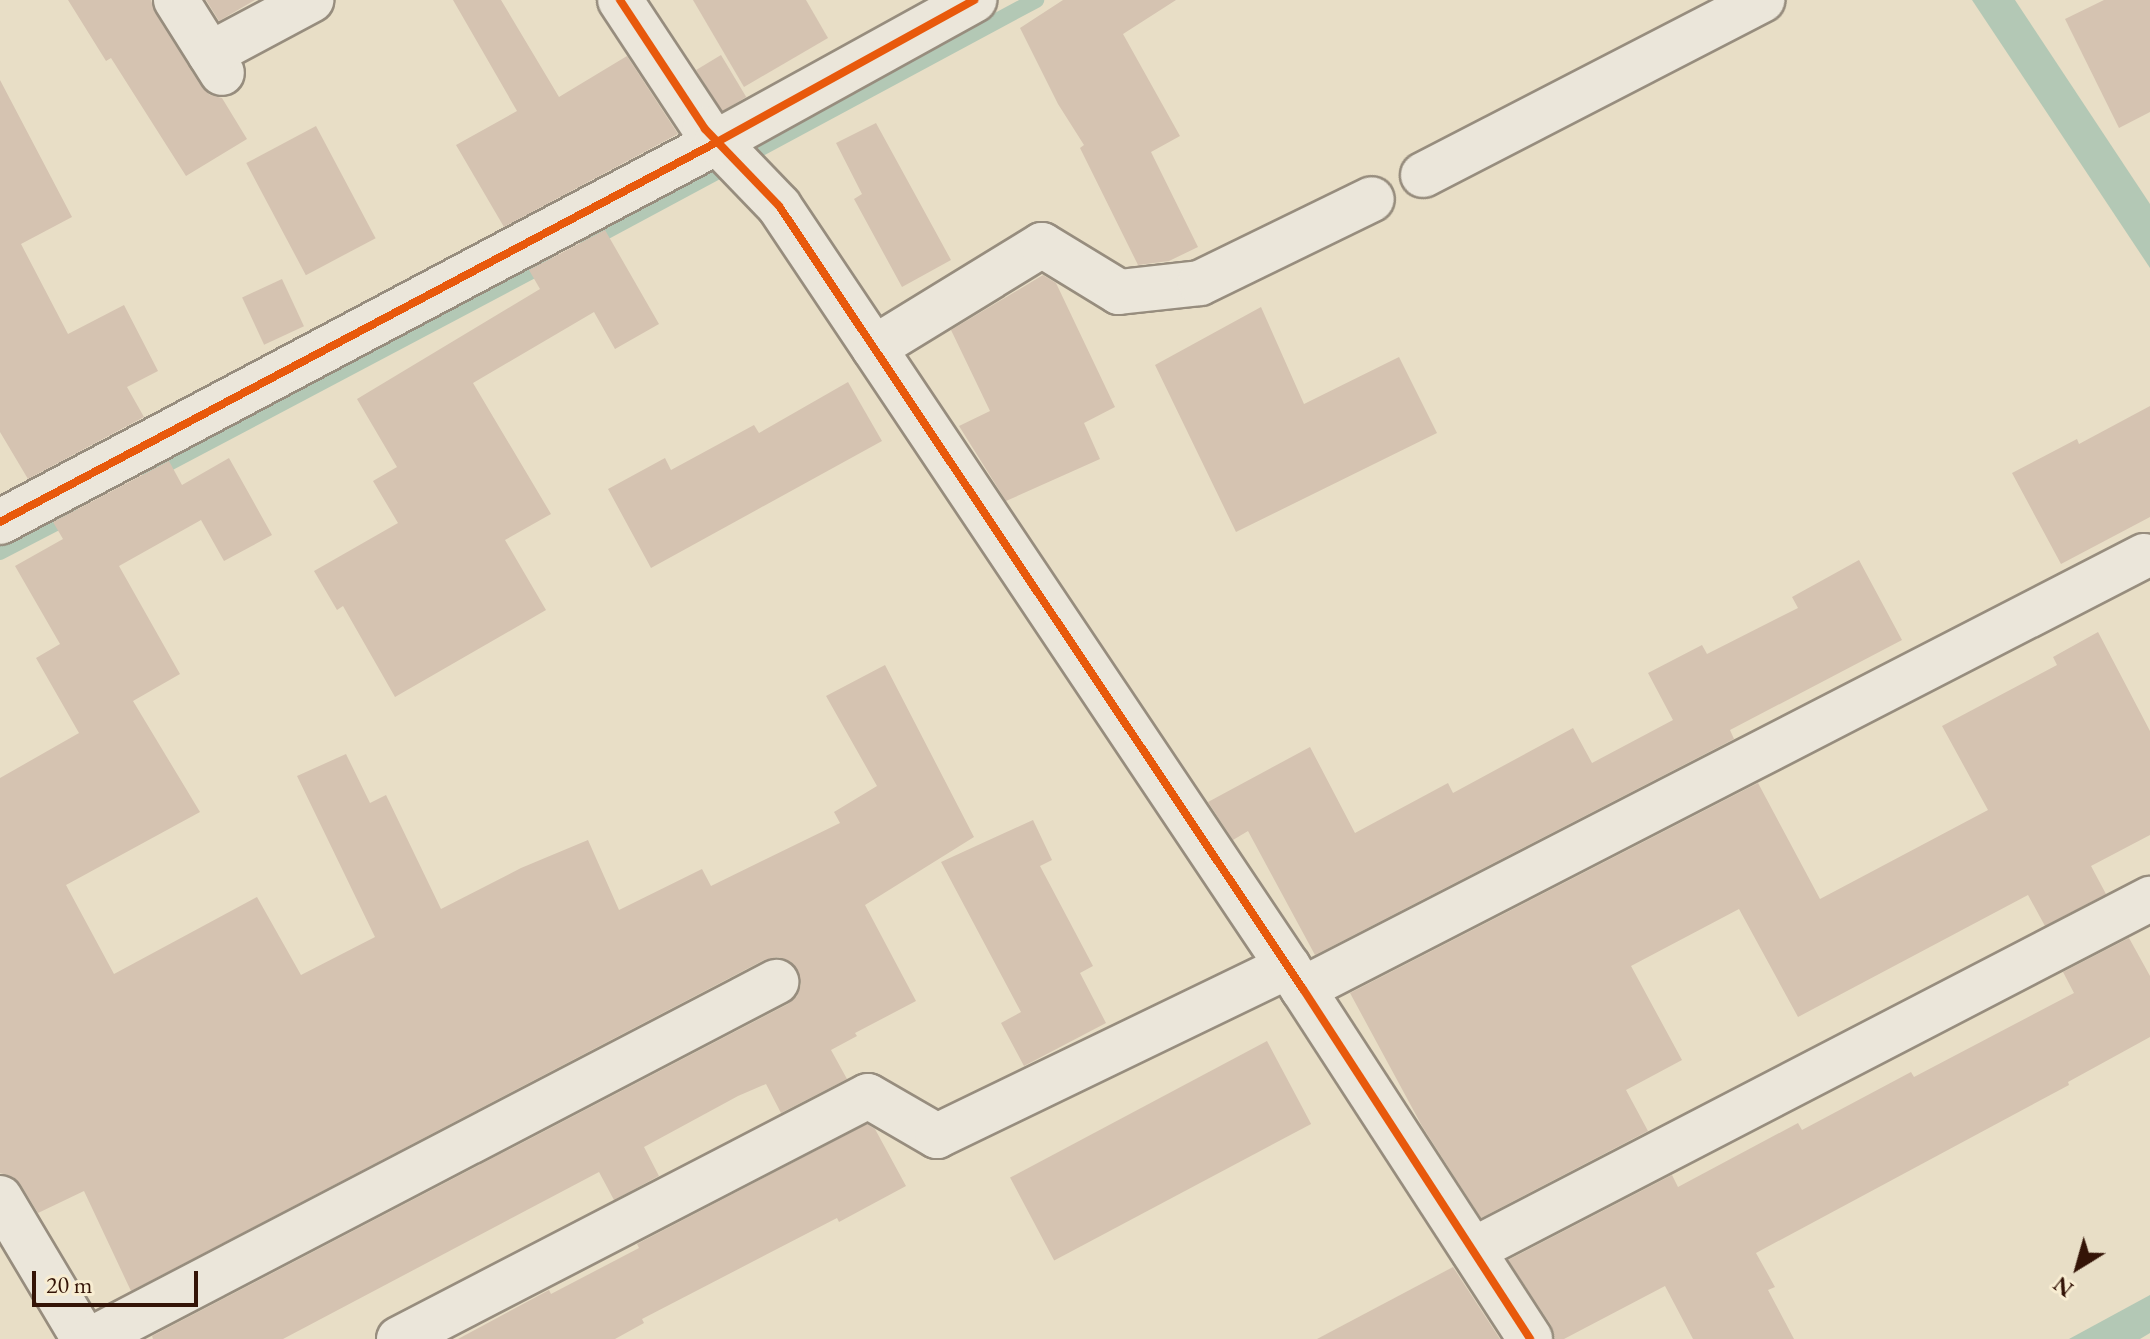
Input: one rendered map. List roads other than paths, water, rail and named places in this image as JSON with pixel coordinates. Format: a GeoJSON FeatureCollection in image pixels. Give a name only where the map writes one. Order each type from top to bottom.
{"type":"FeatureCollection","features":[{"type":"Feature","properties":{"kind":"street"},"geometry":{"type":"LineString","coordinates":[[176,0],[216,64],[311,0]]}},
{"type":"Feature","properties":{"kind":"street"},"geometry":{"type":"LineString","coordinates":[[620,0],[705,129],[779,206],[1296,978],[1530,1339]]}},
{"type":"Feature","properties":{"kind":"street"},"geometry":{"type":"LineString","coordinates":[[0,522],[718,144],[974,0]]}},
{"type":"Feature","properties":{"kind":"street"},"geometry":{"type":"LineString","coordinates":[[1423,175],[1762,0]]}},
{"type":"Feature","properties":{"kind":"street"},"geometry":{"type":"LineString","coordinates":[[874,348],[1042,245],[1119,292],[1200,283],[1372,199]]}},
{"type":"Feature","properties":{"kind":"street"},"geometry":{"type":"LineString","coordinates":[[399,1339],[868,1096],[937,1136],[1296,978],[2148,557]]}},
{"type":"Feature","properties":{"kind":"street"},"geometry":{"type":"LineString","coordinates":[[1473,1250],[2150,899]]}},
{"type":"Feature","properties":{"kind":"street"},"geometry":{"type":"LineString","coordinates":[[92,1339],[776,982]]}},
{"type":"Feature","properties":{"kind":"street"},"geometry":{"type":"LineString","coordinates":[[1,1205],[84,1339]]}},
{"type":"Feature","properties":{"kind":"waterway"},"geometry":{"type":"LineString","coordinates":[[588,241],[1036,0]]}},
{"type":"Feature","properties":{"kind":"waterway"},"geometry":{"type":"LineString","coordinates":[[150,473],[547,263]]}},
{"type":"Feature","properties":{"kind":"waterway"},"geometry":{"type":"LineString","coordinates":[[0,552],[73,514]]}}]}
